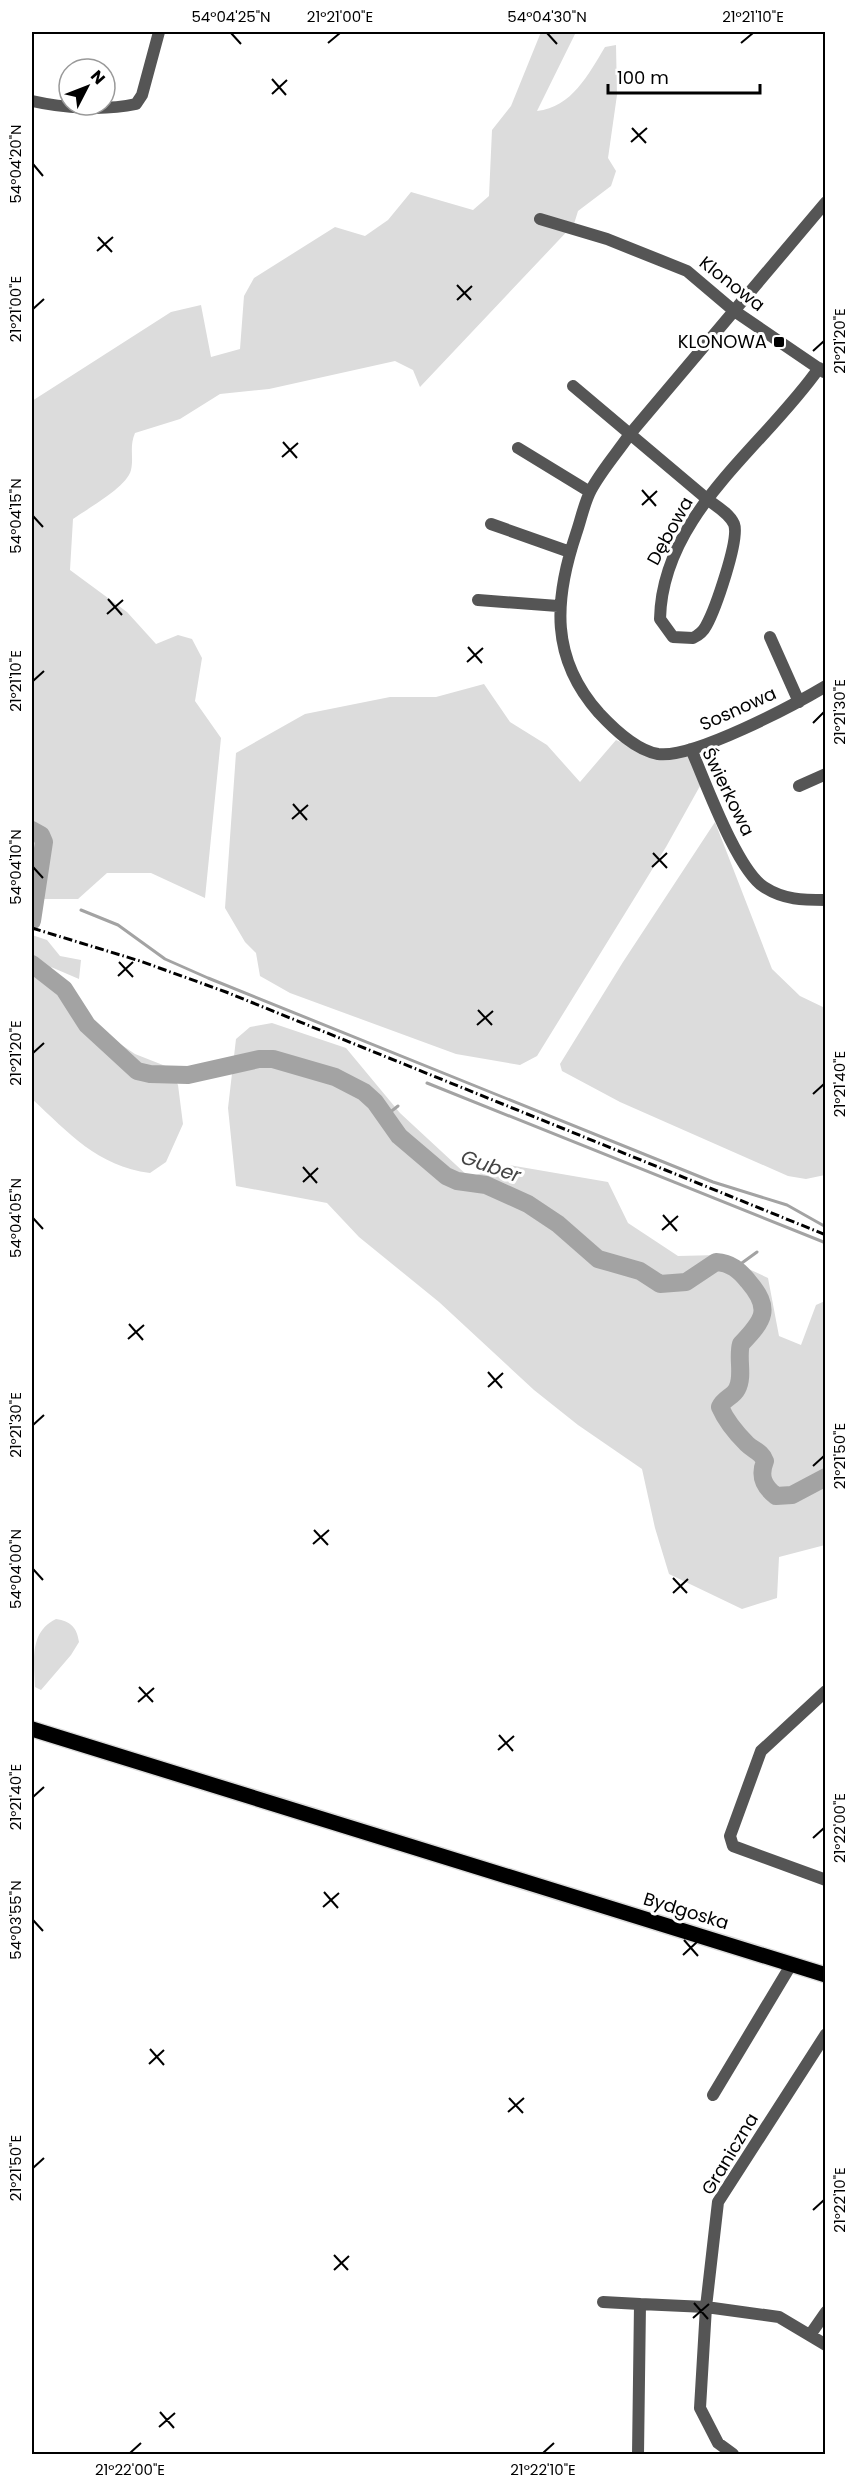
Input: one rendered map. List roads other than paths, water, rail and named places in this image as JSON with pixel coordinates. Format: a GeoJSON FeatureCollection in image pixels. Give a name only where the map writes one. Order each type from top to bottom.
{"type":"FeatureCollection","features":[{"type":"Feature","properties":{"kind":"main road","name":"Bydgoska"},"geometry":{"type":"LineString","coordinates":[[32,1729],[825,1975]]}},
{"type":"Feature","properties":{"kind":"street"},"geometry":{"type":"LineString","coordinates":[[32,101],[49,105],[123,107],[136,104],[142,95],[159,32]]}},
{"type":"Feature","properties":{"kind":"street","name":"Świerkowa"},"geometry":{"type":"LineString","coordinates":[[825,202],[630,434],[590,492],[570,552],[558,606],[564,656],[588,700],[620,736],[657,754],[691,749],[740,858],[762,886],[794,900],[825,900]]}},
{"type":"Feature","properties":{"kind":"street","name":"Klonowa"},"geometry":{"type":"LineString","coordinates":[[540,219],[607,239],[687,271],[733,310],[822,370]]}},
{"type":"Feature","properties":{"kind":"street","name":"Dębowa"},"geometry":{"type":"LineString","coordinates":[[707,500],[730,518],[734,525],[736,533],[733,547],[706,626],[693,639],[674,637],[660,619],[662,589],[672,559],[707,500],[822,370]]}},
{"type":"Feature","properties":{"kind":"street"},"geometry":{"type":"LineString","coordinates":[[573,386],[707,500]]}},
{"type":"Feature","properties":{"kind":"street"},"geometry":{"type":"LineString","coordinates":[[518,448],[590,492]]}},
{"type":"Feature","properties":{"kind":"street"},"geometry":{"type":"LineString","coordinates":[[491,524],[570,552]]}},
{"type":"Feature","properties":{"kind":"street"},"geometry":{"type":"LineString","coordinates":[[478,600],[558,606]]}},
{"type":"Feature","properties":{"kind":"street","name":"Sosnowa"},"geometry":{"type":"LineString","coordinates":[[770,637],[799,702]]}},
{"type":"Feature","properties":{"kind":"street","name":"Sosnowa"},"geometry":{"type":"LineString","coordinates":[[691,749],[799,702],[825,686]]}},
{"type":"Feature","properties":{"kind":"street"},"geometry":{"type":"LineString","coordinates":[[799,786],[825,774]]}},
{"type":"Feature","properties":{"kind":"street"},"geometry":{"type":"LineString","coordinates":[[825,1692],[761,1751],[730,1836],[733,1846],[825,1880]]}},
{"type":"Feature","properties":{"kind":"street"},"geometry":{"type":"LineString","coordinates":[[713,2095],[791,1965]]}},
{"type":"Feature","properties":{"kind":"street","name":"Graniczna"},"geometry":{"type":"LineString","coordinates":[[734,2454],[718,2443],[700,2408],[705,2307],[718,2202],[825,2034]]}},
{"type":"Feature","properties":{"kind":"street"},"geometry":{"type":"LineString","coordinates":[[603,2302],[705,2307],[779,2317],[825,2345]]}},
{"type":"Feature","properties":{"kind":"street"},"geometry":{"type":"LineString","coordinates":[[638,2454],[640,2304]]}},
{"type":"Feature","properties":{"kind":"street"},"geometry":{"type":"LineString","coordinates":[[810,2335],[825,2312]]}},
{"type":"Feature","properties":{"kind":"waterway","name":"Guber"},"geometry":{"type":"LineString","coordinates":[[32,830],[41,835],[44,842],[32,921]]}},
{"type":"Feature","properties":{"kind":"waterway"},"geometry":{"type":"LineString","coordinates":[[81,910],[118,925],[165,959],[208,978],[713,1182],[787,1205],[826,1227]]}},
{"type":"Feature","properties":{"kind":"waterway","name":"Guber"},"geometry":{"type":"LineString","coordinates":[[32,964],[64,989],[87,1025],[137,1071],[150,1074],[188,1075],[259,1059],[273,1059],[335,1077],[364,1092],[375,1102],[399,1136],[446,1176],[457,1181],[486,1185],[528,1204],[558,1224],[598,1259],[640,1271],[660,1284],[686,1282],[716,1262],[734,1268],[756,1291],[760,1299],[762,1314],[760,1321],[741,1344],[740,1378],[737,1389],[720,1407],[735,1431],[764,1458],[763,1480],[776,1496],[792,1495],[826,1477]]}},
{"type":"Feature","properties":{"kind":"waterway"},"geometry":{"type":"LineString","coordinates":[[427,1083],[826,1243]]}},
{"type":"Feature","properties":{"kind":"waterway"},"geometry":{"type":"LineString","coordinates":[[384,1117],[398,1106]]}},
{"type":"Feature","properties":{"kind":"waterway"},"geometry":{"type":"LineString","coordinates":[[735,1268],[757,1252]]}},
{"type":"Feature","properties":{"kind":"railway"},"geometry":{"type":"LineString","coordinates":[[32,928],[140,961],[226,992],[826,1235]]}},
{"type":"Feature","properties":{"kind":"place","name":"KLONOWA"},"geometry":{"type":"Point","coordinates":[779,342]}}]}
